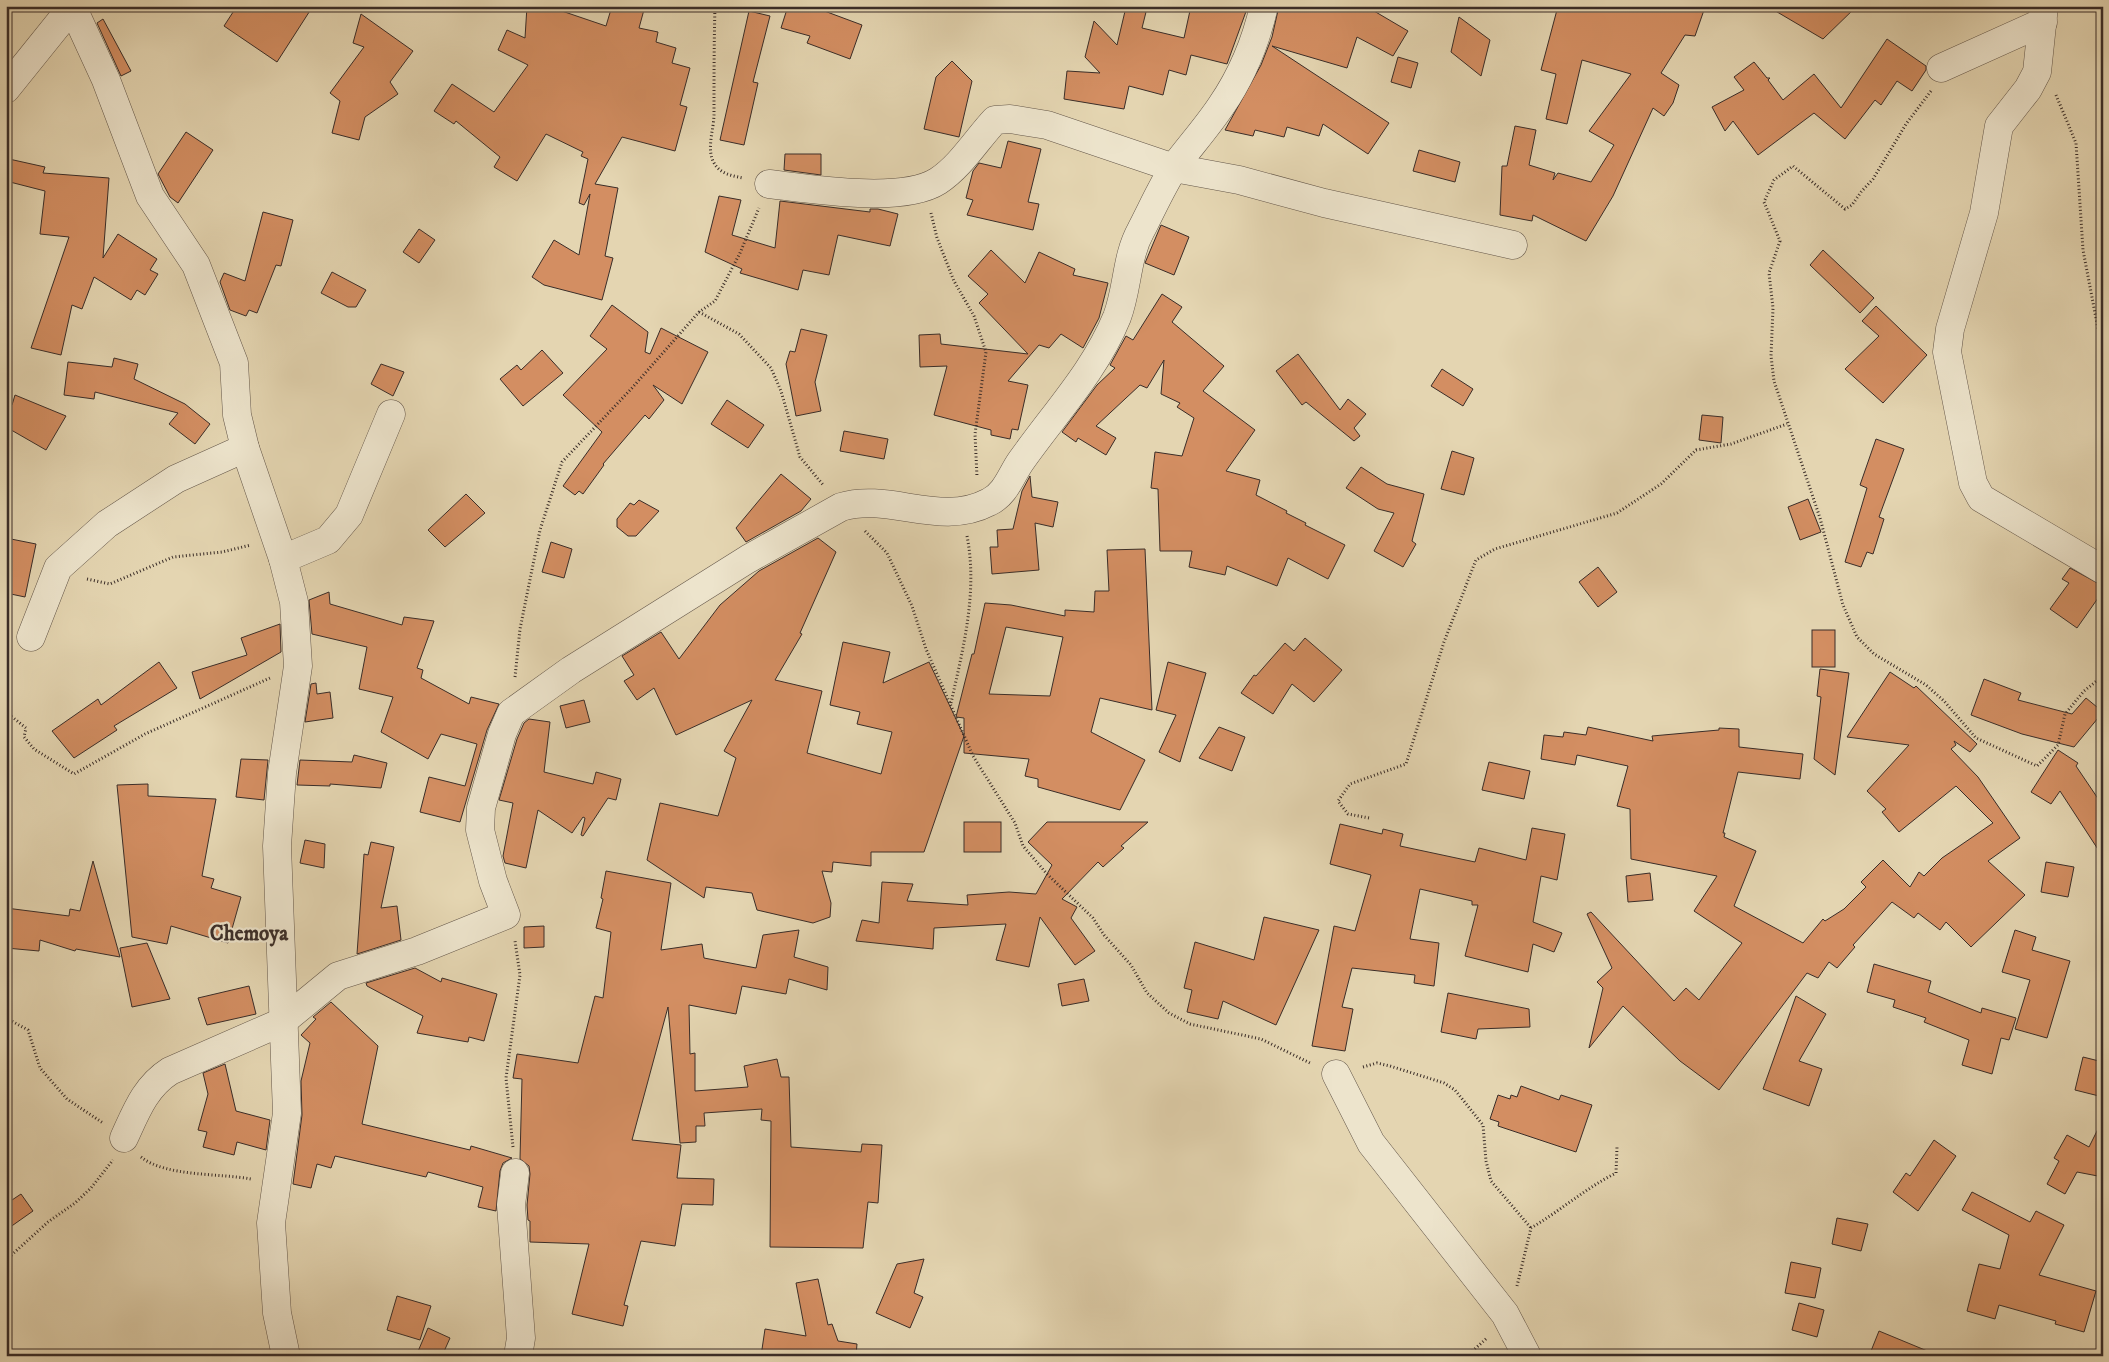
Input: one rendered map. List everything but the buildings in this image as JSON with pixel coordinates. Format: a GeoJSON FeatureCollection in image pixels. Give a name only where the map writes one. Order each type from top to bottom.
{"type":"FeatureCollection","features":[{"type":"Feature","properties":{"kind":"street"},"geometry":{"type":"LineString","coordinates":[[6,88],[72,6],[106,80],[150,196],[196,265],[234,363],[237,415],[245,448],[280,549],[294,602],[298,666],[282,773],[277,846],[282,943],[282,1022],[288,1074],[287,1113],[272,1223],[277,1313],[286,1356]]}},
{"type":"Feature","properties":{"kind":"street"},"geometry":{"type":"LineString","coordinates":[[124,1138],[140,1104],[155,1081],[205,1054],[282,1022],[338,976],[417,951],[506,915],[485,853],[480,830],[480,815],[502,734],[511,714],[571,670],[748,559],[841,507],[858,504],[895,506],[934,512],[967,511],[990,502],[1002,493],[1020,462],[1075,390],[1100,350],[1118,314],[1130,258],[1139,233],[1174,168],[1222,106],[1243,68],[1260,28],[1264,6]]}},
{"type":"Feature","properties":{"kind":"street"},"geometry":{"type":"LineString","coordinates":[[2044,14],[2037,72],[2028,89],[2000,126],[1984,213],[1950,329],[1947,352],[1971,475],[1981,498],[2103,570]]}},
{"type":"Feature","properties":{"kind":"street"},"geometry":{"type":"LineString","coordinates":[[1941,68],[2044,14]]}},
{"type":"Feature","properties":{"kind":"street"},"geometry":{"type":"LineString","coordinates":[[769,184],[864,193],[925,188],[939,180],[957,163],[996,120],[1010,119],[1046,125],[1174,168],[1230,178],[1324,203],[1513,245]]}},
{"type":"Feature","properties":{"kind":"street"},"geometry":{"type":"LineString","coordinates":[[280,549],[328,540],[349,515],[391,414]]}},
{"type":"Feature","properties":{"kind":"street"},"geometry":{"type":"LineString","coordinates":[[30,637],[57,571],[107,524],[176,479],[245,448]]}},
{"type":"Feature","properties":{"kind":"street"},"geometry":{"type":"LineString","coordinates":[[1336,1074],[1371,1143],[1505,1314],[1527,1356]]}},
{"type":"Feature","properties":{"kind":"street"},"geometry":{"type":"LineString","coordinates":[[515,1173],[511,1204],[521,1338],[518,1356]]}},
{"type":"Feature","properties":{"kind":"path"},"geometry":{"type":"LineString","coordinates":[[511,714],[520,629],[540,530],[562,462],[632,388],[698,312],[715,301],[740,254],[769,184],[726,174],[714,163],[711,150],[714,115],[712,76],[715,6]]}},
{"type":"Feature","properties":{"kind":"path"},"geometry":{"type":"LineString","coordinates":[[2040,57],[2076,143],[2083,250],[2103,356]]}},
{"type":"Feature","properties":{"kind":"path"},"geometry":{"type":"LineString","coordinates":[[1941,68],[1936,86],[1906,124],[1873,179],[1852,205],[1845,208],[1793,166],[1774,180],[1764,202],[1780,241],[1769,273],[1773,308],[1770,356],[1774,381],[1820,518],[1843,605],[1857,636],[1874,654],[1926,685],[1944,701],[1976,738],[2037,766],[2058,745],[2065,714],[2084,691],[2103,676]]}},
{"type":"Feature","properties":{"kind":"path"},"geometry":{"type":"LineString","coordinates":[[925,188],[937,238],[954,281],[974,316],[986,352],[976,434],[978,484],[967,511],[971,556],[968,626],[951,703],[974,756],[1015,823],[1023,846],[1047,874],[1093,918],[1104,936],[1131,965],[1147,993],[1170,1012],[1190,1024]]}},
{"type":"Feature","properties":{"kind":"path"},"geometry":{"type":"LineString","coordinates":[[1369,818],[1348,814],[1338,801],[1350,784],[1406,764],[1444,642],[1476,560],[1495,549],[1617,513],[1661,484],[1696,450],[1731,444],[1787,424]]}},
{"type":"Feature","properties":{"kind":"path"},"geometry":{"type":"LineString","coordinates":[[57,571],[110,584],[173,557],[280,549]]}},
{"type":"Feature","properties":{"kind":"path"},"geometry":{"type":"LineString","coordinates":[[6,712],[26,728],[24,737],[34,750],[74,774],[145,734],[298,666]]}},
{"type":"Feature","properties":{"kind":"path"},"geometry":{"type":"LineString","coordinates":[[506,915],[518,951],[520,975],[506,1078],[515,1173]]}},
{"type":"Feature","properties":{"kind":"path"},"geometry":{"type":"LineString","coordinates":[[1444,1083],[1455,1090],[1483,1124],[1486,1161],[1491,1181],[1531,1228]]}},
{"type":"Feature","properties":{"kind":"path"},"geometry":{"type":"LineString","coordinates":[[1467,1356],[1502,1322],[1515,1296],[1531,1228],[1564,1208],[1592,1185],[1616,1173],[1617,1147]]}},
{"type":"Feature","properties":{"kind":"path"},"geometry":{"type":"LineString","coordinates":[[6,1260],[48,1222],[75,1203],[101,1177]]}},
{"type":"Feature","properties":{"kind":"district","name":"Chemoya"},"geometry":{"type":"Point","coordinates":[249,933]}}]}
